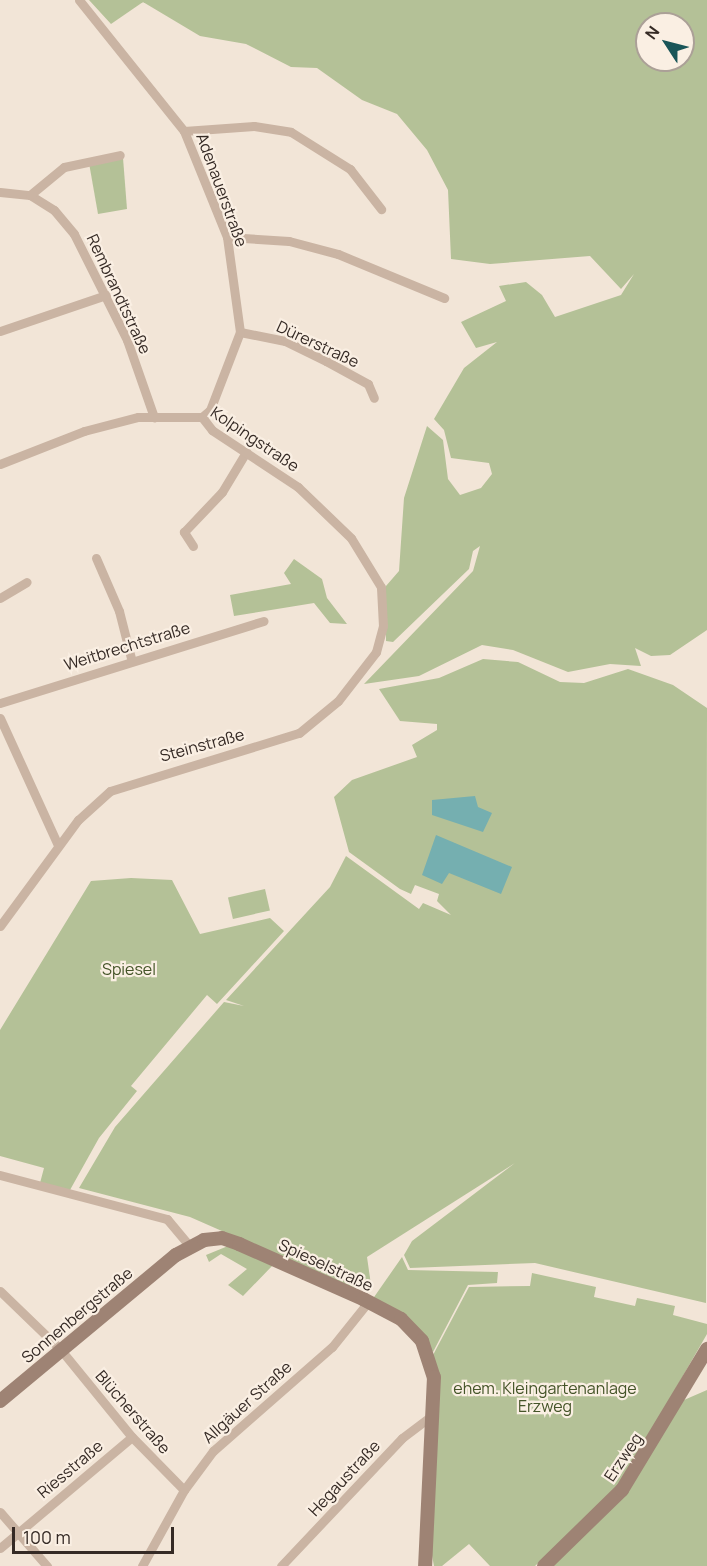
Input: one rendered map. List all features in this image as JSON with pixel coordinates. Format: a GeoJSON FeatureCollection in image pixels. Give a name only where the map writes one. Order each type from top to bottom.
{"type":"FeatureCollection","features":[{"type":"Feature","properties":{"kind":"street","name":"Adenauerstraße"},"geometry":{"type":"LineString","coordinates":[[80,0],[184,131],[227,237],[240,332],[210,411],[202,417]]}},
{"type":"Feature","properties":{"kind":"street"},"geometry":{"type":"LineString","coordinates":[[184,131],[244,125],[291,132],[350,169],[381,209]]}},
{"type":"Feature","properties":{"kind":"street"},"geometry":{"type":"LineString","coordinates":[[30,195],[64,167],[120,155]]}},
{"type":"Feature","properties":{"kind":"street","name":"Rembrandtstraße"},"geometry":{"type":"LineString","coordinates":[[0,192],[30,195],[54,210],[74,234],[106,295],[154,417]]}},
{"type":"Feature","properties":{"kind":"street"},"geometry":{"type":"LineString","coordinates":[[227,237],[289,242],[338,254],[444,298]]}},
{"type":"Feature","properties":{"kind":"street"},"geometry":{"type":"LineString","coordinates":[[0,331],[106,295]]}},
{"type":"Feature","properties":{"kind":"street","name":"Dürerstraße"},"geometry":{"type":"LineString","coordinates":[[240,332],[285,341],[316,356],[368,384],[374,398]]}},
{"type":"Feature","properties":{"kind":"street","name":"Kolpingstraße"},"geometry":{"type":"LineString","coordinates":[[0,464],[84,431],[154,417],[202,417],[336,522],[381,586]]}},
{"type":"Feature","properties":{"kind":"street"},"geometry":{"type":"LineString","coordinates":[[193,546],[184,532],[222,492],[246,452]]}},
{"type":"Feature","properties":{"kind":"street"},"geometry":{"type":"LineString","coordinates":[[96,558],[119,611],[131,658]]}},
{"type":"Feature","properties":{"kind":"street"},"geometry":{"type":"LineString","coordinates":[[0,598],[27,582]]}},
{"type":"Feature","properties":{"kind":"street","name":"Steinstraße"},"geometry":{"type":"LineString","coordinates":[[0,926],[58,845],[110,791],[165,770],[286,740],[309,726],[354,684],[376,652],[383,626],[381,586]]}},
{"type":"Feature","properties":{"kind":"street","name":"Weitbrechtstraße"},"geometry":{"type":"LineString","coordinates":[[0,703],[131,658],[264,621]]}},
{"type":"Feature","properties":{"kind":"street"},"geometry":{"type":"LineString","coordinates":[[0,718],[58,845]]}},
{"type":"Feature","properties":{"kind":"street"},"geometry":{"type":"LineString","coordinates":[[0,1175],[167,1220],[190,1246]]}},
{"type":"Feature","properties":{"kind":"street","name":"Spieselstraße"},"geometry":{"type":"LineString","coordinates":[[176,1255],[190,1246],[222,1238],[368,1302],[400,1319],[422,1341],[434,1377],[423,1565]]}},
{"type":"Feature","properties":{"kind":"street","name":"Sonnenbergstraße"},"geometry":{"type":"LineString","coordinates":[[0,1401],[176,1255]]}},
{"type":"Feature","properties":{"kind":"street","name":"Blücherstraße"},"geometry":{"type":"LineString","coordinates":[[0,1291],[61,1350],[132,1437],[184,1490]]}},
{"type":"Feature","properties":{"kind":"street","name":"Allgäuer Straße"},"geometry":{"type":"LineString","coordinates":[[142,1566],[184,1490],[213,1451],[332,1347],[368,1302]]}},
{"type":"Feature","properties":{"kind":"street","name":"Erzweg"},"geometry":{"type":"LineString","coordinates":[[544,1566],[622,1491],[707,1349]]}},
{"type":"Feature","properties":{"kind":"street","name":"Hegaustraße"},"geometry":{"type":"LineString","coordinates":[[281,1566],[402,1438],[433,1415]]}},
{"type":"Feature","properties":{"kind":"street","name":"Riesstraße"},"geometry":{"type":"LineString","coordinates":[[0,1548],[132,1437]]}},
{"type":"Feature","properties":{"kind":"street"},"geometry":{"type":"LineString","coordinates":[[0,1512],[47,1566]]}},
{"type":"Feature","properties":{"kind":"green space"},"geometry":{"type":"Polygon","coordinates":[[[89,0],[707,0],[707,630],[670,655],[651,656],[635,648],[641,666],[610,664],[568,672],[513,650],[482,645],[419,676],[364,684],[473,571],[480,546],[473,551],[469,569],[393,642],[386,641],[386,586],[399,571],[404,498],[427,426],[443,440],[448,479],[460,495],[481,488],[492,474],[489,463],[451,458],[444,430],[434,419],[464,368],[497,342],[476,348],[461,322],[506,301],[499,286],[526,282],[542,295],[555,317],[621,295],[634,274],[621,289],[590,256],[490,264],[451,259],[448,190],[427,150],[397,114],[362,100],[317,68],[291,67],[246,44],[200,36],[143,2],[111,24],[89,0]]]}},
{"type":"Feature","properties":{"kind":"green space"},"geometry":{"type":"Polygon","coordinates":[[[123,158],[127,209],[98,214],[89,163],[123,158]]]}},
{"type":"Feature","properties":{"kind":"green space"},"geometry":{"type":"Polygon","coordinates":[[[294,559],[322,579],[327,598],[347,624],[330,623],[314,603],[234,616],[230,595],[291,584],[284,573],[294,559]]]}},
{"type":"Feature","properties":{"kind":"green space"},"geometry":{"type":"Polygon","coordinates":[[[483,659],[518,662],[560,682],[584,683],[628,669],[673,685],[707,708],[706,1303],[535,1263],[410,1268],[404,1255],[412,1241],[515,1163],[367,1257],[371,1285],[352,1288],[190,1217],[79,1188],[115,1127],[224,1002],[244,1006],[226,1000],[330,887],[346,856],[419,909],[423,903],[451,915],[437,901],[439,894],[415,885],[411,894],[400,889],[349,852],[334,797],[352,780],[417,757],[412,745],[437,730],[437,724],[400,721],[379,689],[439,678],[483,659]]]}},
{"type":"Feature","properties":{"kind":"green space","name":"Spiesel"},"geometry":{"type":"Polygon","coordinates":[[[131,878],[172,880],[200,934],[270,918],[284,931],[217,1004],[207,995],[131,1086],[137,1091],[99,1138],[70,1190],[40,1183],[44,1168],[0,1156],[0,1030],[91,881],[131,878]]]}},
{"type":"Feature","properties":{"kind":"green space"},"geometry":{"type":"Polygon","coordinates":[[[265,889],[270,910],[233,919],[228,898],[265,889]]]}},
{"type":"Feature","properties":{"kind":"green space"},"geometry":{"type":"Polygon","coordinates":[[[228,1246],[274,1264],[243,1296],[228,1285],[247,1269],[221,1254],[209,1262],[206,1255],[228,1246]]]}},
{"type":"Feature","properties":{"kind":"green space"},"geometry":{"type":"Polygon","coordinates":[[[402,1257],[408,1270],[498,1272],[497,1283],[468,1285],[433,1352],[403,1317],[372,1300],[402,1257]]]}},
{"type":"Feature","properties":{"kind":"green space","name":"ehem. Kleingartenanlage Erzweg"},"geometry":{"type":"Polygon","coordinates":[[[532,1273],[596,1287],[594,1297],[635,1306],[637,1298],[675,1306],[673,1315],[707,1324],[707,1334],[619,1487],[535,1566],[490,1566],[469,1544],[442,1566],[434,1566],[428,1534],[433,1355],[469,1287],[530,1286],[532,1273]]]}},
{"type":"Feature","properties":{"kind":"green space"},"geometry":{"type":"Polygon","coordinates":[[[707,1390],[707,1566],[550,1566],[602,1517],[684,1400],[707,1390]]]}},
{"type":"Feature","properties":{"kind":"water"},"geometry":{"type":"Polygon","coordinates":[[[475,796],[478,807],[492,813],[483,832],[432,815],[432,800],[475,796]]]}},
{"type":"Feature","properties":{"kind":"water"},"geometry":{"type":"Polygon","coordinates":[[[436,835],[512,867],[501,894],[449,873],[442,884],[422,875],[436,835]]]}}]}
